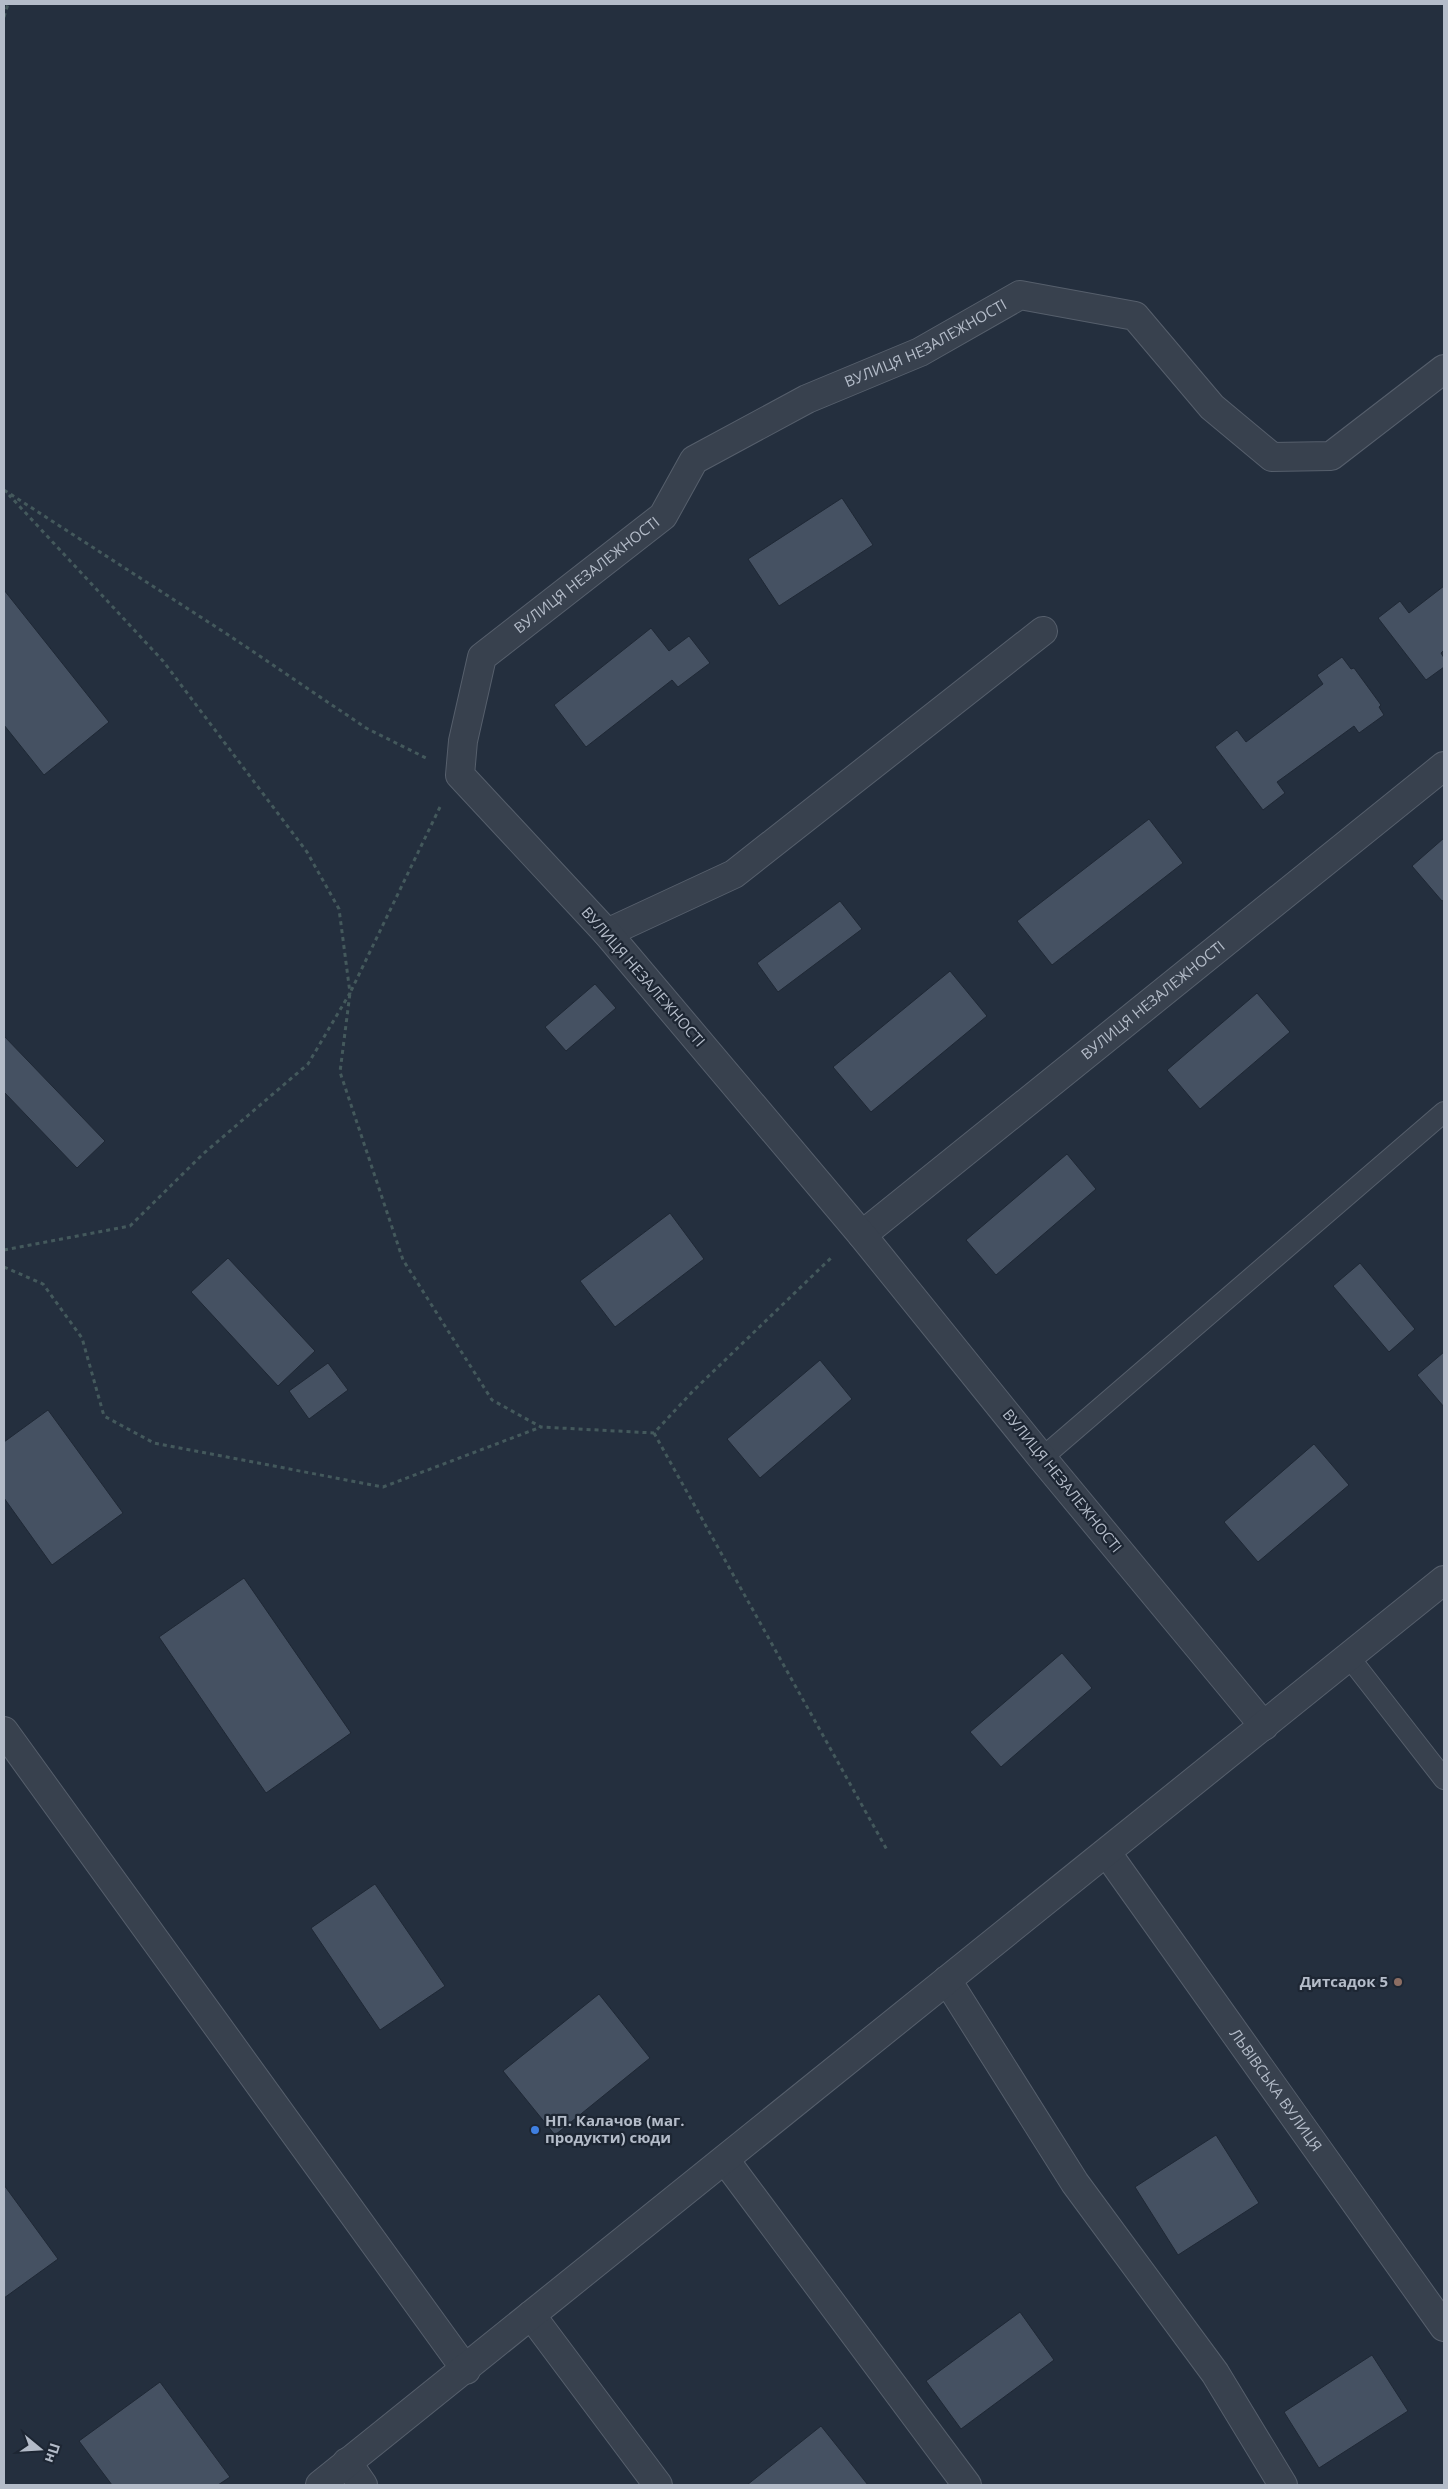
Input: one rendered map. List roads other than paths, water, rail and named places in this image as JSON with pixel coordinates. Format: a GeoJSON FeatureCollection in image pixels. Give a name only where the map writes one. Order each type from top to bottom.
{"type":"FeatureCollection","features":[{"type":"Feature","properties":{"kind":"street","name":"ВУЛИЦЯ НЕЗАЛЕЖНОСТІ"},"geometry":{"type":"LineString","coordinates":[[1264,1726],[1042,1458],[862,1235],[607,932],[460,775],[463,741],[482,657],[663,516],[694,460],[807,399],[920,352],[1020,295],[1135,316],[1212,407],[1272,457],[1331,456],[1444,369]]}},
{"type":"Feature","properties":{"kind":"street"},"geometry":{"type":"LineString","coordinates":[[607,932],[734,874],[1043,631]]}},
{"type":"Feature","properties":{"kind":"street","name":"ВУЛИЦЯ НЕЗАЛЕЖНОСТІ"},"geometry":{"type":"LineString","coordinates":[[862,1235],[1444,766]]}},
{"type":"Feature","properties":{"kind":"street"},"geometry":{"type":"LineString","coordinates":[[320,2485],[466,2370],[531,2315],[1444,1580]]}},
{"type":"Feature","properties":{"kind":"street"},"geometry":{"type":"LineString","coordinates":[[4,1731],[466,2370]]}},
{"type":"Feature","properties":{"kind":"street","name":"ЛЬВІВСЬКА ВУЛИЦЯ"},"geometry":{"type":"LineString","coordinates":[[1106,1853],[1444,2327]]}},
{"type":"Feature","properties":{"kind":"street"},"geometry":{"type":"LineString","coordinates":[[948,1980],[1075,2183],[1215,2373],[1283,2485]]}},
{"type":"Feature","properties":{"kind":"street"},"geometry":{"type":"LineString","coordinates":[[725,2160],[967,2485]]}},
{"type":"Feature","properties":{"kind":"street"},"geometry":{"type":"LineString","coordinates":[[531,2315],[658,2485]]}},
{"type":"Feature","properties":{"kind":"street"},"geometry":{"type":"LineString","coordinates":[[347,2462],[363,2485]]}},
{"type":"Feature","properties":{"kind":"lane"},"geometry":{"type":"LineString","coordinates":[[1042,1458],[1444,1112]]}},
{"type":"Feature","properties":{"kind":"lane"},"geometry":{"type":"LineString","coordinates":[[1349,1657],[1444,1778]]}},
{"type":"Feature","properties":{"kind":"place","name":"Дитсадок 5"},"geometry":{"type":"Point","coordinates":[1398,1982]}},
{"type":"Feature","properties":{"kind":"place","name":"НП. Калачов (маг. продукти) сюди"},"geometry":{"type":"Point","coordinates":[535,2130]}}]}
